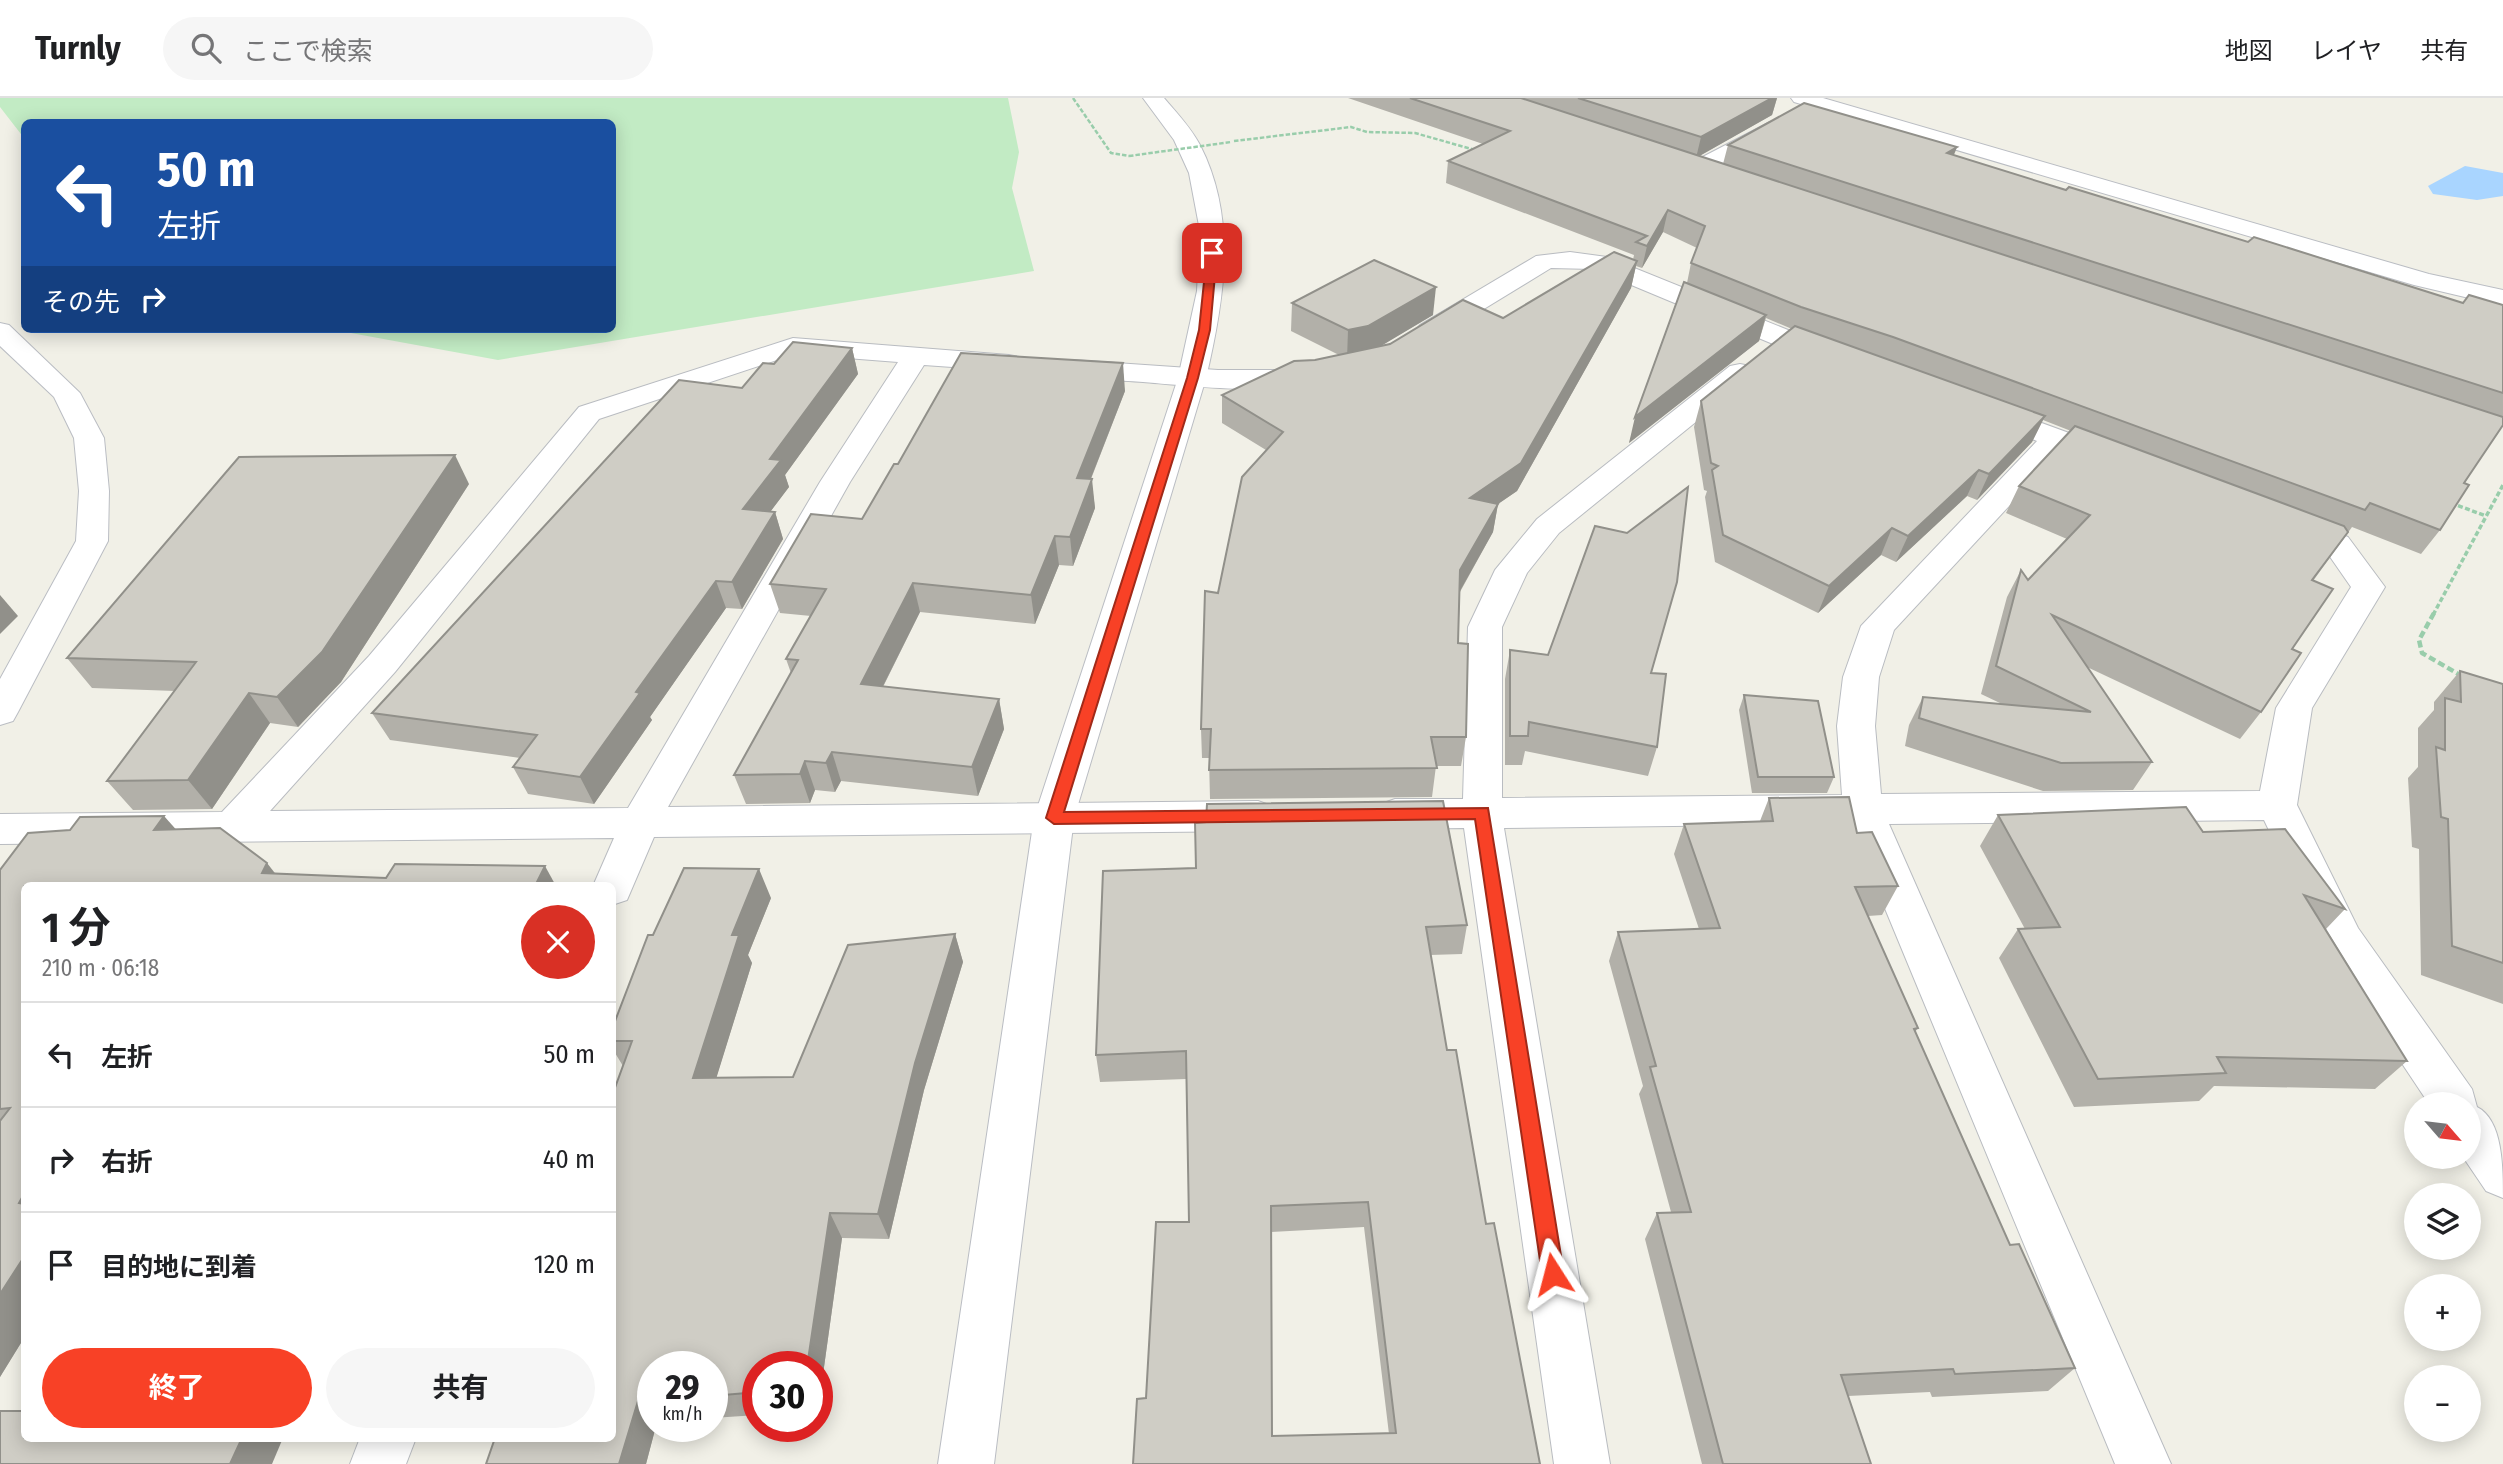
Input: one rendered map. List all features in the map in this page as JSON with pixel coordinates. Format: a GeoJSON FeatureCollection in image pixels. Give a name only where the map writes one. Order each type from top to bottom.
{"type":"FeatureCollection","features":[{"type":"Feature","properties":{"kind":"street"},"geometry":{"type":"LineString","coordinates":[[965,1464],[1054,818],[1205,330],[1213,232],[1201,176],[1188,145],[1153,98]]}},
{"type":"Feature","properties":{"kind":"street"},"geometry":{"type":"LineString","coordinates":[[1699,168],[1808,100],[2423,280],[2503,298]]}},
{"type":"Feature","properties":{"kind":"street"},"geometry":{"type":"LineString","coordinates":[[1673,160],[1725,177]]}},
{"type":"Feature","properties":{"kind":"street"},"geometry":{"type":"LineString","coordinates":[[1410,343],[1545,261],[1570,259],[1598,262],[1783,338],[1860,364]]}},
{"type":"Feature","properties":{"kind":"street"},"geometry":{"type":"LineString","coordinates":[[0,331],[66,393],[89,438],[94,491],[92,541],[0,712]]}},
{"type":"Feature","properties":{"kind":"street"},"geometry":{"type":"LineString","coordinates":[[1582,1464],[1482,813],[1485,626],[1512,570],[1548,526],[1783,338]]}},
{"type":"Feature","properties":{"kind":"street"},"geometry":{"type":"LineString","coordinates":[[233,826],[382,664],[589,413],[793,346],[1192,378],[1241,380],[1325,374]]}},
{"type":"Feature","properties":{"kind":"street"},"geometry":{"type":"LineString","coordinates":[[615,882],[640,822],[835,481],[916,356]]}},
{"type":"Feature","properties":{"kind":"street"},"geometry":{"type":"LineString","coordinates":[[1965,403],[2133,467]]}},
{"type":"Feature","properties":{"kind":"street"},"geometry":{"type":"LineString","coordinates":[[2056,438],[1878,626],[1861,677],[1856,726],[1863,808],[2143,1464]]}},
{"type":"Feature","properties":{"kind":"street"},"geometry":{"type":"LineString","coordinates":[[2260,515],[2337,544],[2368,587],[2294,708],[2277,805],[2342,939],[2447,1092]]}},
{"type":"Feature","properties":{"kind":"street"},"geometry":{"type":"LineString","coordinates":[[1357,814],[2277,805]]}},
{"type":"Feature","properties":{"kind":"street"},"geometry":{"type":"LineString","coordinates":[[0,829],[1288,815]]}},
{"type":"Feature","properties":{"kind":"street"},"geometry":{"type":"LineString","coordinates":[[2482,1144],[2503,1175]]}},
{"type":"Feature","properties":{"kind":"street"},"geometry":{"type":"LineString","coordinates":[[378,1464],[386,1442]]}},
{"type":"Feature","properties":{"kind":"path"},"geometry":{"type":"LineString","coordinates":[[1073,98],[1111,153],[1129,156],[1351,127],[1367,132],[1415,134],[1475,150]]}},
{"type":"Feature","properties":{"kind":"path"},"geometry":{"type":"LineString","coordinates":[[2468,679],[2445,669],[2422,653],[2419,640],[2503,485]]}},
{"type":"Feature","properties":{"kind":"path"},"geometry":{"type":"LineString","coordinates":[[2448,503],[2486,516]]}},
{"type":"Feature","properties":{"kind":"green space"},"geometry":{"type":"Polygon","coordinates":[[[0,98],[1008,98],[1019,152],[1012,188],[1034,271],[498,360],[351,333],[616,333],[616,119],[21,119],[21,134],[0,107],[0,98]]]}},
{"type":"Feature","properties":{"kind":"water"},"geometry":{"type":"Polygon","coordinates":[[[2465,166],[2503,173],[2503,196],[2477,200],[2433,194],[2428,186],[2465,166]]]}},
{"type":"Feature","properties":{"kind":"building"},"geometry":{"type":"Polygon","coordinates":[[[1410,98],[1521,98],[2503,417],[2503,425],[2464,483],[2469,485],[2440,530],[2370,503],[2365,510],[1893,337],[1801,307],[1691,263],[1705,226],[1668,210],[1647,246],[1636,242],[1647,236],[1448,161],[1510,131],[1410,98]]]}},
{"type":"Feature","properties":{"kind":"building"},"geometry":{"type":"Polygon","coordinates":[[[1578,98],[1772,98],[1701,137],[1578,98]]]}},
{"type":"Feature","properties":{"kind":"building"},"geometry":{"type":"Polygon","coordinates":[[[1804,103],[1957,147],[1947,153],[2066,190],[2069,187],[2248,242],[2254,237],[2463,303],[2469,295],[2503,305],[2503,393],[1728,145],[1804,103]]]}},
{"type":"Feature","properties":{"kind":"building"},"geometry":{"type":"Polygon","coordinates":[[[1614,252],[1637,261],[1521,463],[1470,498],[1498,504],[1460,570],[1458,643],[1468,644],[1466,737],[1431,737],[1437,768],[1209,770],[1211,729],[1201,729],[1205,591],[1218,593],[1242,477],[1283,432],[1222,395],[1294,361],[1315,360],[1390,344],[1463,300],[1503,318],[1614,252]]]}},
{"type":"Feature","properties":{"kind":"building"},"geometry":{"type":"Polygon","coordinates":[[[1374,260],[1436,287],[1368,326],[1348,330],[1292,303],[1374,260]]]}},
{"type":"Feature","properties":{"kind":"building"},"geometry":{"type":"Polygon","coordinates":[[[1684,282],[1766,315],[1635,417],[1684,282]]]}},
{"type":"Feature","properties":{"kind":"building"},"geometry":{"type":"Polygon","coordinates":[[[1795,326],[2045,416],[1989,474],[1979,470],[1908,536],[1892,528],[1829,586],[1723,535],[1712,470],[1718,466],[1711,463],[1701,401],[1795,326]]]}},
{"type":"Feature","properties":{"kind":"building"},"geometry":{"type":"Polygon","coordinates":[[[793,342],[852,348],[770,459],[781,460],[743,509],[775,512],[732,582],[716,581],[636,692],[640,693],[580,777],[513,767],[537,735],[372,713],[679,380],[742,388],[763,363],[774,364],[793,342]]]}},
{"type":"Feature","properties":{"kind":"building"},"geometry":{"type":"Polygon","coordinates":[[[961,353],[1123,363],[1077,478],[1092,479],[1070,537],[1055,536],[1031,595],[913,583],[861,684],[999,699],[972,767],[832,752],[826,763],[805,761],[800,774],[734,775],[798,660],[786,659],[826,589],[770,584],[811,514],[862,519],[894,464],[898,464],[961,353]]]}},
{"type":"Feature","properties":{"kind":"building"},"geometry":{"type":"Polygon","coordinates":[[[2075,426],[2344,526],[2348,532],[2312,580],[2333,589],[2292,649],[2301,653],[2261,712],[2052,615],[2152,762],[2061,763],[1919,718],[1923,697],[2091,712],[1996,666],[2021,570],[2028,580],[2090,515],[2019,486],[2075,426]]]}},
{"type":"Feature","properties":{"kind":"building"},"geometry":{"type":"Polygon","coordinates":[[[455,455],[322,652],[277,697],[249,693],[188,780],[107,781],[196,662],[67,658],[239,457],[455,455]]]}},
{"type":"Feature","properties":{"kind":"building"},"geometry":{"type":"Polygon","coordinates":[[[1688,487],[1677,582],[1651,673],[1666,674],[1657,747],[1529,722],[1528,736],[1510,736],[1510,650],[1548,655],[1595,526],[1627,533],[1688,487]]]}},
{"type":"Feature","properties":{"kind":"building"},"geometry":{"type":"Polygon","coordinates":[[[2460,671],[2503,684],[2503,963],[2452,946],[2448,819],[2441,817],[2436,747],[2445,750],[2445,698],[2461,702],[2460,671]]]}},
{"type":"Feature","properties":{"kind":"building"},"geometry":{"type":"Polygon","coordinates":[[[1744,695],[1818,701],[1834,777],[1758,777],[1744,695]]]}},
{"type":"Feature","properties":{"kind":"building"},"geometry":{"type":"Polygon","coordinates":[[[1849,797],[1857,833],[1872,832],[1898,886],[1855,887],[1918,1028],[1914,1029],[2010,1245],[2019,1244],[2075,1368],[1955,1374],[1953,1369],[1841,1375],[1871,1464],[1723,1464],[1657,1213],[1691,1212],[1650,1067],[1656,1066],[1618,932],[1720,928],[1684,824],[1773,821],[1769,798],[1849,797]]]}},
{"type":"Feature","properties":{"kind":"building"},"geometry":{"type":"Polygon","coordinates":[[[1443,801],[1467,925],[1426,927],[1447,1050],[1456,1050],[1486,1224],[1494,1223],[1540,1464],[1133,1464],[1137,1399],[1146,1398],[1156,1222],[1189,1222],[1186,1051],[1096,1055],[1103,871],[1196,868],[1195,823],[1206,822],[1207,804],[1443,801]],[[1368,1202],[1271,1206],[1272,1436],[1396,1433],[1368,1202]]]}},
{"type":"Feature","properties":{"kind":"building"},"geometry":{"type":"Polygon","coordinates":[[[2186,807],[2203,832],[2285,829],[2345,909],[2304,895],[2407,1061],[2217,1057],[2226,1073],[2098,1079],[2018,929],[2060,927],[1998,815],[2186,807]]]}},
{"type":"Feature","properties":{"kind":"building"},"geometry":{"type":"Polygon","coordinates":[[[164,816],[154,830],[220,828],[267,863],[262,873],[386,878],[395,864],[545,866],[537,882],[21,882],[21,1262],[0,1294],[0,1121],[10,1108],[0,1109],[0,870],[28,833],[70,830],[80,817],[164,816]]]}},
{"type":"Feature","properties":{"kind":"building"},"geometry":{"type":"Polygon","coordinates":[[[684,868],[759,869],[732,935],[739,935],[693,1078],[793,1077],[848,945],[955,934],[915,1063],[878,1214],[830,1213],[809,1351],[742,1351],[742,1393],[728,1395],[728,1351],[637,1351],[637,1404],[619,1464],[486,1464],[494,1442],[616,1442],[616,1085],[632,1041],[616,1041],[616,1019],[648,935],[653,935],[684,868]]]}},
{"type":"Feature","properties":{"kind":"building"},"geometry":{"type":"Polygon","coordinates":[[[0,1411],[21,1411],[21,1442],[240,1442],[230,1464],[0,1464],[0,1411]]]}},
{"type":"Feature","properties":{"kind":"route"},"geometry":{"type":"LineString","coordinates":[[1212,253],[1205,330],[1192,378],[1054,818],[1482,813],[1553,1274]]}}]}
